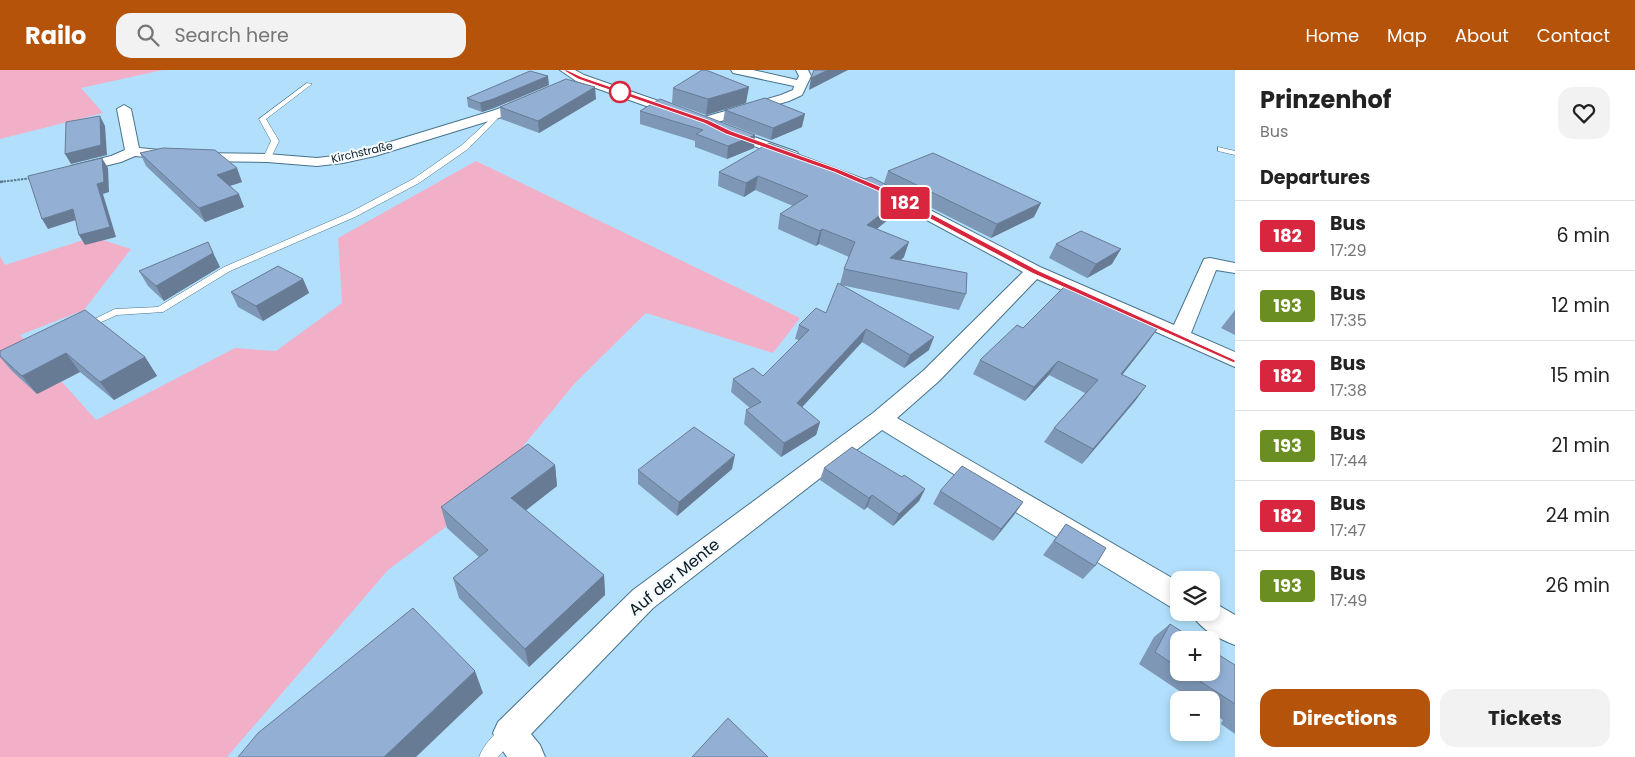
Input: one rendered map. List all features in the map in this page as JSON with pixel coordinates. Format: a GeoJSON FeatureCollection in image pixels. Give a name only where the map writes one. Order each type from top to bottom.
{"type":"FeatureCollection","features":[{"type":"Feature","properties":{"kind":"street"},"geometry":{"type":"LineString","coordinates":[[566,70],[580,78],[706,122],[737,136],[809,161]]}},
{"type":"Feature","properties":{"kind":"street"},"geometry":{"type":"LineString","coordinates":[[736,70],[801,84]]}},
{"type":"Feature","properties":{"kind":"street"},"geometry":{"type":"LineString","coordinates":[[706,122],[785,98],[798,92],[805,76],[802,70]]}},
{"type":"Feature","properties":{"kind":"street"},"geometry":{"type":"LineString","coordinates":[[562,86],[580,78]]}},
{"type":"Feature","properties":{"kind":"street","name":"Kirchstraße"},"geometry":{"type":"LineString","coordinates":[[58,174],[116,159],[133,152],[191,157],[267,158],[317,162],[343,159],[370,153],[500,113],[544,94]]}},
{"type":"Feature","properties":{"kind":"street"},"geometry":{"type":"LineString","coordinates":[[124,109],[133,152]]}},
{"type":"Feature","properties":{"kind":"street"},"geometry":{"type":"LineString","coordinates":[[861,181],[1034,271],[1235,360]]}},
{"type":"Feature","properties":{"kind":"street"},"geometry":{"type":"LineString","coordinates":[[1180,335],[1210,263],[1235,268]]}},
{"type":"Feature","properties":{"kind":"street","name":"Auf der Mente"},"geometry":{"type":"LineString","coordinates":[[518,745],[643,599],[881,419],[931,376],[1034,271]]}},
{"type":"Feature","properties":{"kind":"street"},"geometry":{"type":"LineString","coordinates":[[881,419],[1170,592]]}},
{"type":"Feature","properties":{"kind":"street"},"geometry":{"type":"LineString","coordinates":[[1220,621],[1235,630]]}},
{"type":"Feature","properties":{"kind":"lane"},"geometry":{"type":"LineString","coordinates":[[267,158],[275,141],[262,119],[309,84]]}},
{"type":"Feature","properties":{"kind":"lane"},"geometry":{"type":"LineString","coordinates":[[80,328],[115,312],[160,310],[227,269],[352,216],[416,181],[465,147],[500,113]]}},
{"type":"Feature","properties":{"kind":"lane"},"geometry":{"type":"LineString","coordinates":[[1221,149],[1235,153]]}},
{"type":"Feature","properties":{"kind":"lane","name":"Auf der Mente"},"geometry":{"type":"LineString","coordinates":[[487,757],[518,745]]}},
{"type":"Feature","properties":{"kind":"path"},"geometry":{"type":"LineString","coordinates":[[0,182],[58,174]]}},
{"type":"Feature","properties":{"kind":"shaded area"},"geometry":{"type":"Polygon","coordinates":[[[0,70],[163,70],[81,88],[103,113],[0,139],[0,70]]]}},
{"type":"Feature","properties":{"kind":"shaded area"},"geometry":{"type":"Polygon","coordinates":[[[476,161],[800,318],[773,353],[646,313],[575,383],[524,445],[506,482],[388,570],[227,757],[0,757],[0,256],[5,265],[93,237],[131,249],[84,310],[20,335],[96,420],[235,348],[276,351],[342,303],[338,238],[476,161]]]}},
{"type":"Feature","properties":{"kind":"building"},"geometry":{"type":"Polygon","coordinates":[[[702,70],[749,87],[708,99],[673,88],[702,70]]]}},
{"type":"Feature","properties":{"kind":"building"},"geometry":{"type":"Polygon","coordinates":[[[814,70],[828,70],[811,78],[814,70]]]}},
{"type":"Feature","properties":{"kind":"building"},"geometry":{"type":"Polygon","coordinates":[[[530,71],[548,76],[480,103],[467,98],[530,71]]]}},
{"type":"Feature","properties":{"kind":"building"},"geometry":{"type":"Polygon","coordinates":[[[566,79],[595,87],[538,121],[500,107],[566,79]]]}},
{"type":"Feature","properties":{"kind":"building"},"geometry":{"type":"Polygon","coordinates":[[[765,98],[805,114],[773,128],[725,110],[765,98]]]}},
{"type":"Feature","properties":{"kind":"building"},"geometry":{"type":"Polygon","coordinates":[[[660,99],[755,135],[728,146],[696,134],[703,130],[640,111],[660,99]]]}},
{"type":"Feature","properties":{"kind":"building"},"geometry":{"type":"Polygon","coordinates":[[[100,116],[101,145],[65,154],[66,122],[100,116]]]}},
{"type":"Feature","properties":{"kind":"building"},"geometry":{"type":"Polygon","coordinates":[[[769,143],[865,179],[871,177],[906,195],[867,225],[909,242],[890,258],[967,273],[966,294],[844,269],[855,242],[822,229],[820,231],[780,214],[808,196],[758,176],[746,183],[719,172],[769,143]]]}},
{"type":"Feature","properties":{"kind":"building"},"geometry":{"type":"Polygon","coordinates":[[[163,148],[215,150],[237,168],[217,175],[239,194],[199,208],[140,153],[163,148]]]}},
{"type":"Feature","properties":{"kind":"building"},"geometry":{"type":"Polygon","coordinates":[[[933,153],[1041,203],[997,224],[888,171],[933,153]]]}},
{"type":"Feature","properties":{"kind":"building"},"geometry":{"type":"Polygon","coordinates":[[[102,158],[104,182],[97,184],[110,227],[79,235],[73,209],[42,219],[28,176],[102,158]]]}},
{"type":"Feature","properties":{"kind":"building"},"geometry":{"type":"Polygon","coordinates":[[[1081,231],[1121,249],[1096,264],[1056,244],[1081,231]]]}},
{"type":"Feature","properties":{"kind":"building"},"geometry":{"type":"Polygon","coordinates":[[[208,242],[213,253],[156,286],[139,271],[208,242]]]}},
{"type":"Feature","properties":{"kind":"building"},"geometry":{"type":"Polygon","coordinates":[[[278,266],[303,279],[256,306],[231,292],[278,266]]]}},
{"type":"Feature","properties":{"kind":"building"},"geometry":{"type":"Polygon","coordinates":[[[838,283],[934,337],[910,355],[866,329],[797,403],[820,422],[784,443],[746,410],[761,402],[733,379],[753,368],[763,376],[809,330],[799,325],[816,308],[826,313],[838,283]]]}},
{"type":"Feature","properties":{"kind":"building"},"geometry":{"type":"Polygon","coordinates":[[[1064,287],[1158,328],[1121,374],[1146,386],[1093,449],[1054,428],[1098,380],[1058,361],[1034,387],[980,360],[1017,325],[1023,328],[1064,287]]]}},
{"type":"Feature","properties":{"kind":"building"},"geometry":{"type":"Polygon","coordinates":[[[85,310],[145,357],[100,382],[66,353],[22,376],[0,356],[0,351],[85,310]]]}},
{"type":"Feature","properties":{"kind":"building"},"geometry":{"type":"Polygon","coordinates":[[[694,427],[735,455],[679,502],[638,470],[694,427]]]}},
{"type":"Feature","properties":{"kind":"building"},"geometry":{"type":"Polygon","coordinates":[[[528,444],[555,465],[511,498],[604,575],[525,649],[453,578],[488,550],[441,507],[528,444]]]}},
{"type":"Feature","properties":{"kind":"building"},"geometry":{"type":"Polygon","coordinates":[[[852,447],[902,477],[904,475],[925,489],[899,514],[872,495],[869,498],[824,468],[852,447]]]}},
{"type":"Feature","properties":{"kind":"building"},"geometry":{"type":"Polygon","coordinates":[[[962,466],[1023,502],[1001,529],[940,491],[962,466]]]}},
{"type":"Feature","properties":{"kind":"building"},"geometry":{"type":"Polygon","coordinates":[[[1066,524],[1106,548],[1095,566],[1054,541],[1066,524]]]}},
{"type":"Feature","properties":{"kind":"building"},"geometry":{"type":"Polygon","coordinates":[[[413,608],[475,671],[384,757],[238,757],[258,733],[413,608]]]}},
{"type":"Feature","properties":{"kind":"building"},"geometry":{"type":"Polygon","coordinates":[[[1170,624],[1181,631],[1170,631],[1170,662],[1155,652],[1170,624]]]}},
{"type":"Feature","properties":{"kind":"building"},"geometry":{"type":"Polygon","coordinates":[[[1220,656],[1235,665],[1235,704],[1220,694],[1220,691],[1215,691],[1200,681],[1220,681],[1220,656]]]}},
{"type":"Feature","properties":{"kind":"building"},"geometry":{"type":"Polygon","coordinates":[[[728,718],[768,757],[692,757],[728,718]]]}},
{"type":"Feature","properties":{"kind":"bus line","name":"182"},"geometry":{"type":"LineString","coordinates":[[566,70],[580,78],[706,122],[764,146],[836,170],[878,188],[1034,271],[1235,360]]}}]}
